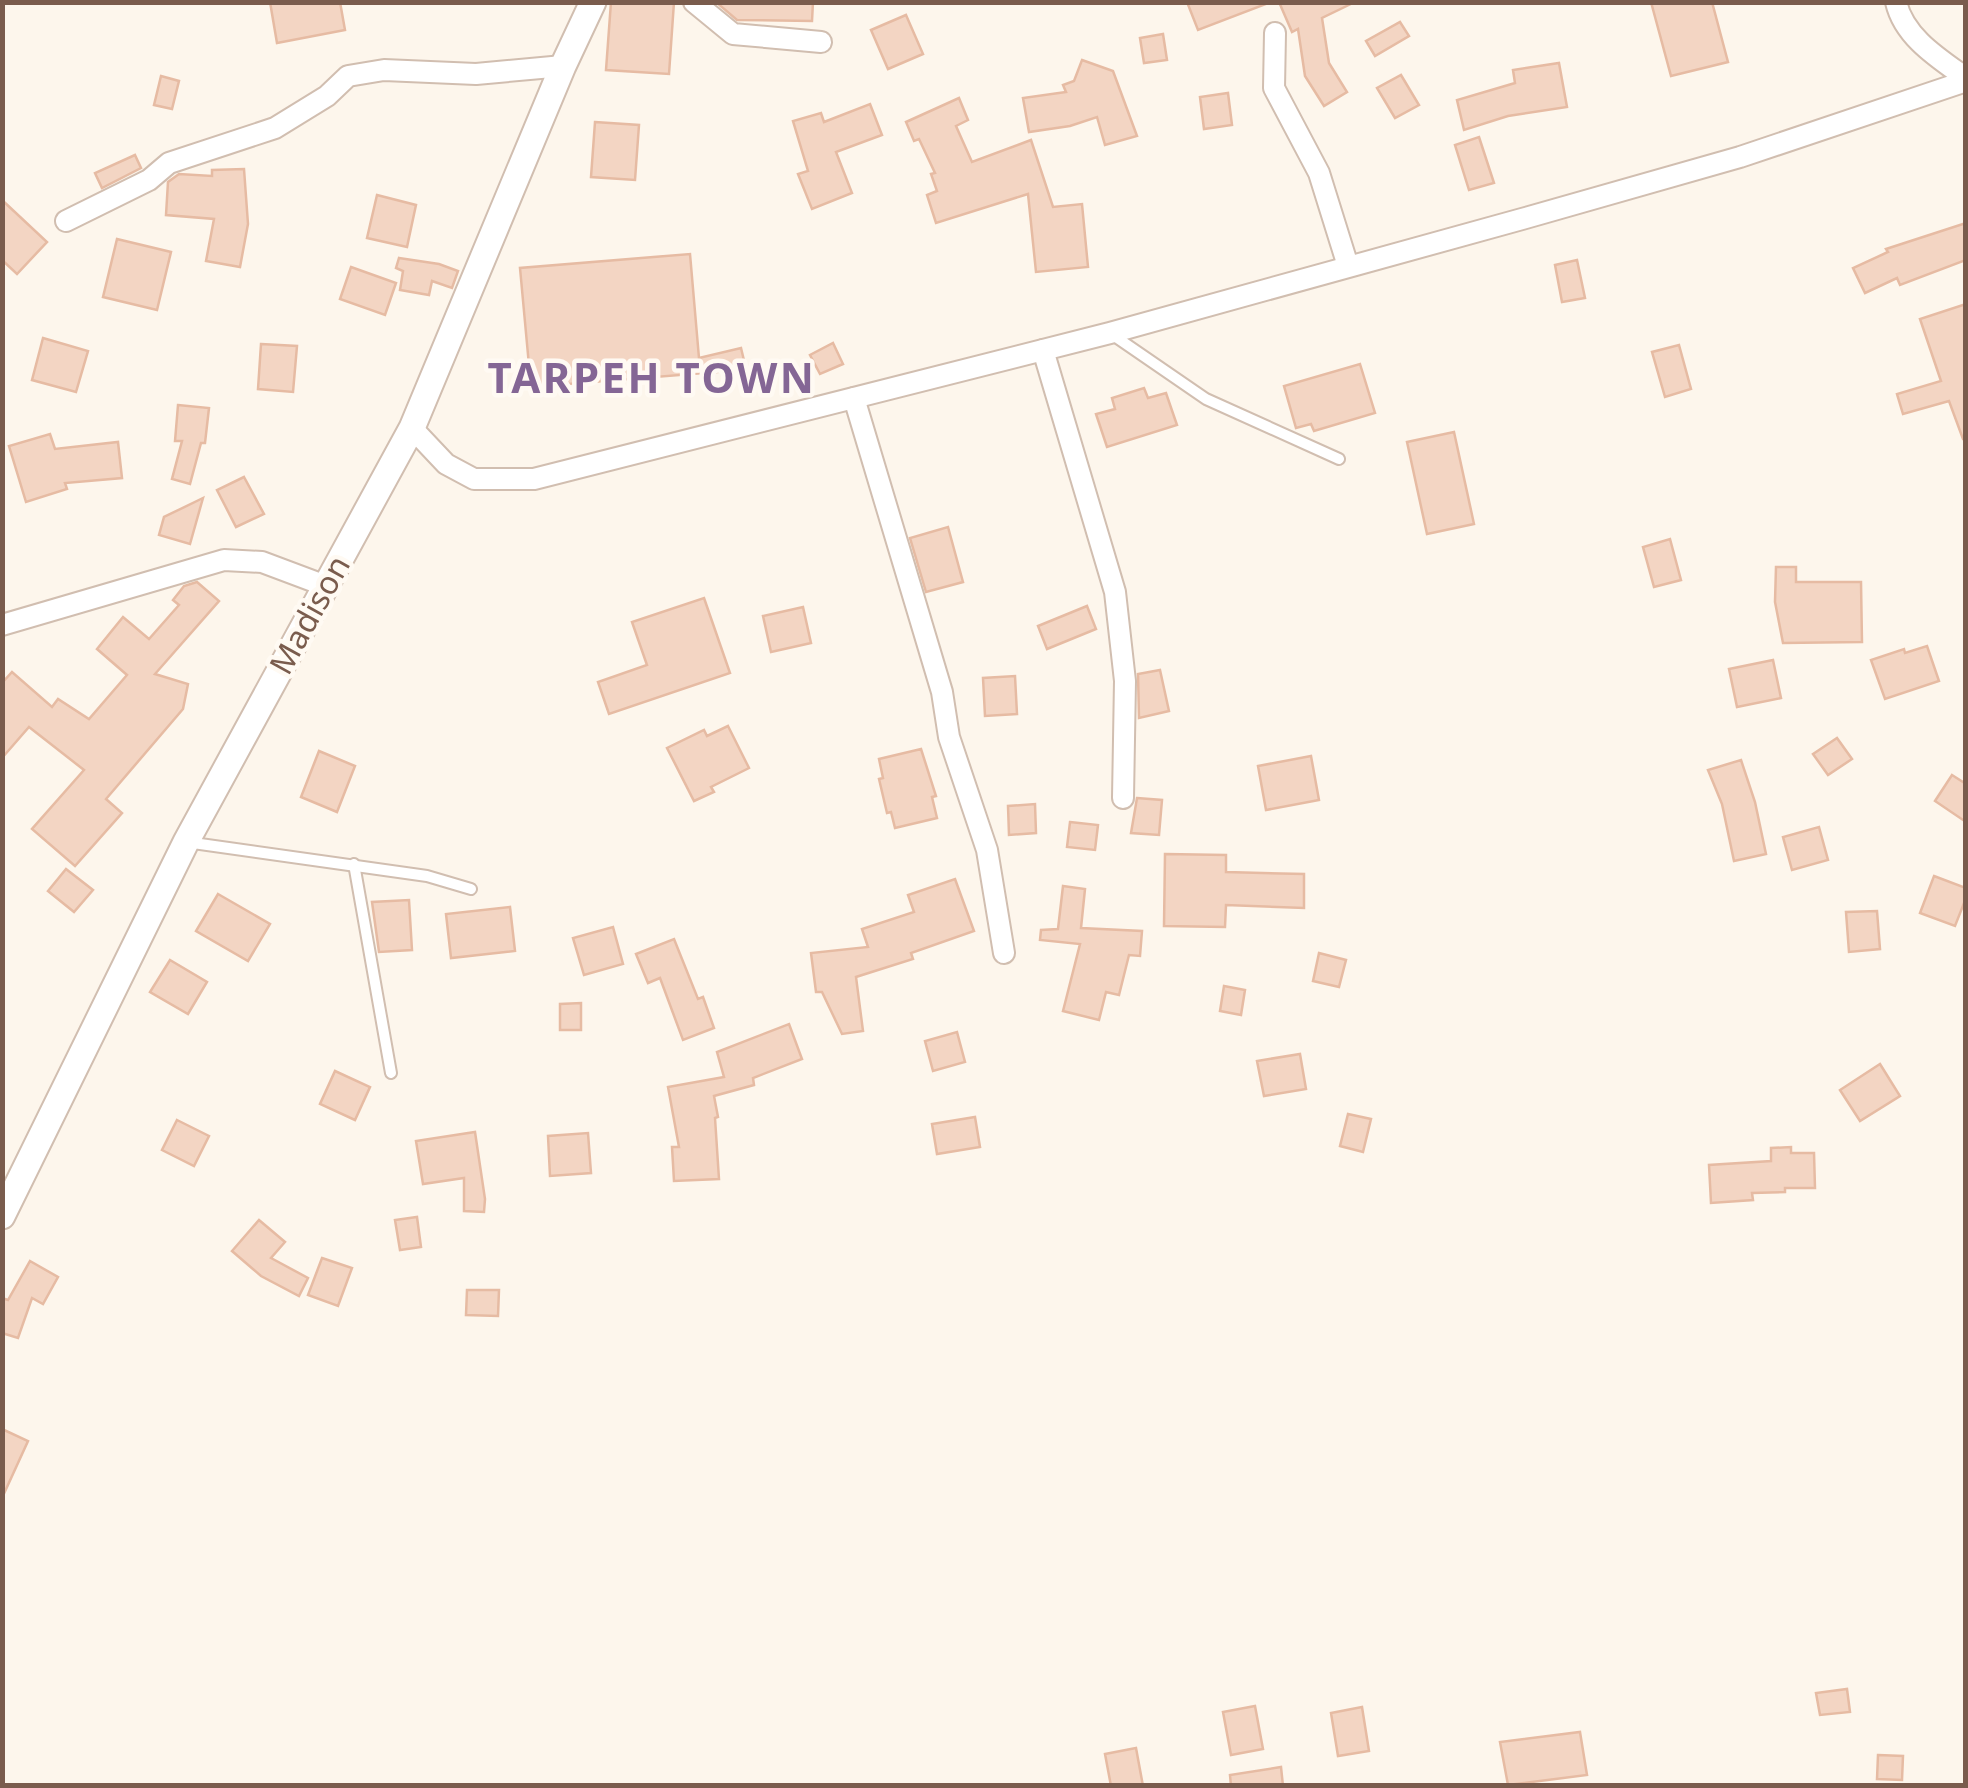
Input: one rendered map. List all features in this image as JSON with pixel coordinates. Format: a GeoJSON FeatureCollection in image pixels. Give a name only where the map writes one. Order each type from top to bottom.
{"type":"FeatureCollection","features":[{"type":"Feature","properties":{"kind":"street","name":"Madison"},"geometry":{"type":"LineString","coordinates":[[2,1216],[186,842],[412,428],[593,2]]}},
{"type":"Feature","properties":{"kind":"street"},"geometry":{"type":"LineString","coordinates":[[694,2],[732,34],[821,42]]}},
{"type":"Feature","properties":{"kind":"street"},"geometry":{"type":"LineString","coordinates":[[1896,2],[1900,20],[1928,51],[1966,79]]}},
{"type":"Feature","properties":{"kind":"street"},"geometry":{"type":"LineString","coordinates":[[1275,33],[1274,88],[1318,173],[1348,266]]}},
{"type":"Feature","properties":{"kind":"street"},"geometry":{"type":"LineString","coordinates":[[66,221],[148,180],[170,163],[275,128],[328,96],[348,76],[384,70],[476,74],[563,66]]}},
{"type":"Feature","properties":{"kind":"street"},"geometry":{"type":"LineString","coordinates":[[412,428],[446,464],[474,479],[534,480],[1110,333],[1740,157],[1966,79]]}},
{"type":"Feature","properties":{"kind":"street"},"geometry":{"type":"LineString","coordinates":[[1044,350],[1115,592],[1124,680],[1123,798]]}},
{"type":"Feature","properties":{"kind":"street"},"geometry":{"type":"LineString","coordinates":[[854,398],[942,692],[949,737],[987,850],[1004,953]]}},
{"type":"Feature","properties":{"kind":"street"},"geometry":{"type":"LineString","coordinates":[[2,625],[224,560],[262,562],[326,586]]}},
{"type":"Feature","properties":{"kind":"lane"},"geometry":{"type":"LineString","coordinates":[[1110,333],[1206,399],[1339,459]]}},
{"type":"Feature","properties":{"kind":"lane"},"geometry":{"type":"LineString","coordinates":[[186,842],[427,876],[471,890]]}},
{"type":"Feature","properties":{"kind":"lane"},"geometry":{"type":"LineString","coordinates":[[354,864],[391,1073]]}},
{"type":"Feature","properties":{"kind":"building"},"geometry":{"type":"Polygon","coordinates":[[[270,2],[340,2],[345,30],[277,43],[270,2]]]}},
{"type":"Feature","properties":{"kind":"building"},"geometry":{"type":"Polygon","coordinates":[[[611,2],[674,2],[669,74],[606,70],[611,2]]]}},
{"type":"Feature","properties":{"kind":"building"},"geometry":{"type":"Polygon","coordinates":[[[716,2],[813,2],[812,21],[737,20],[716,2]]]}},
{"type":"Feature","properties":{"kind":"building"},"geometry":{"type":"Polygon","coordinates":[[[1187,2],[1266,2],[1266,4],[1198,30],[1187,2]]]}},
{"type":"Feature","properties":{"kind":"building"},"geometry":{"type":"Polygon","coordinates":[[[1279,2],[1355,2],[1322,18],[1329,63],[1347,92],[1324,106],[1305,76],[1298,29],[1292,32],[1279,2]]]}},
{"type":"Feature","properties":{"kind":"building"},"geometry":{"type":"Polygon","coordinates":[[[1651,2],[1712,2],[1728,62],[1671,76],[1651,2]]]}},
{"type":"Feature","properties":{"kind":"building"},"geometry":{"type":"Polygon","coordinates":[[[906,15],[923,54],[888,69],[871,30],[906,15]]]}},
{"type":"Feature","properties":{"kind":"building"},"geometry":{"type":"Polygon","coordinates":[[[1400,22],[1409,36],[1375,56],[1366,41],[1400,22]]]}},
{"type":"Feature","properties":{"kind":"building"},"geometry":{"type":"Polygon","coordinates":[[[1163,34],[1167,60],[1144,63],[1140,38],[1163,34]]]}},
{"type":"Feature","properties":{"kind":"building"},"geometry":{"type":"Polygon","coordinates":[[[1082,60],[1113,71],[1137,136],[1105,145],[1097,117],[1029,132],[1023,98],[1066,92],[1063,85],[1074,81],[1082,60]]]}},
{"type":"Feature","properties":{"kind":"building"},"geometry":{"type":"Polygon","coordinates":[[[1559,63],[1567,107],[1508,116],[1464,130],[1457,100],[1515,83],[1513,70],[1559,63]]]}},
{"type":"Feature","properties":{"kind":"building"},"geometry":{"type":"Polygon","coordinates":[[[1401,75],[1419,105],[1395,118],[1377,88],[1401,75]]]}},
{"type":"Feature","properties":{"kind":"building"},"geometry":{"type":"Polygon","coordinates":[[[161,76],[179,81],[172,109],[154,105],[161,76]]]}},
{"type":"Feature","properties":{"kind":"building"},"geometry":{"type":"Polygon","coordinates":[[[1228,93],[1232,125],[1204,129],[1200,97],[1228,93]]]}},
{"type":"Feature","properties":{"kind":"building"},"geometry":{"type":"Polygon","coordinates":[[[959,98],[968,120],[956,126],[972,162],[1031,140],[1053,207],[1082,204],[1088,267],[1036,272],[1028,194],[936,223],[927,195],[937,191],[931,174],[935,173],[906,122],[959,98]]]}},
{"type":"Feature","properties":{"kind":"building"},"geometry":{"type":"Polygon","coordinates":[[[870,104],[882,135],[836,152],[852,193],[812,209],[798,174],[808,171],[793,121],[821,113],[824,122],[870,104]]]}},
{"type":"Feature","properties":{"kind":"building"},"geometry":{"type":"Polygon","coordinates":[[[595,122],[639,125],[635,180],[591,177],[595,122]]]}},
{"type":"Feature","properties":{"kind":"building"},"geometry":{"type":"Polygon","coordinates":[[[1479,137],[1494,183],[1469,190],[1455,145],[1479,137]]]}},
{"type":"Feature","properties":{"kind":"building"},"geometry":{"type":"Polygon","coordinates":[[[135,155],[141,168],[102,188],[95,173],[135,155]]]}},
{"type":"Feature","properties":{"kind":"building"},"geometry":{"type":"Polygon","coordinates":[[[244,169],[248,224],[240,267],[206,261],[214,219],[166,215],[168,182],[179,174],[212,176],[212,170],[244,169]]]}},
{"type":"Feature","properties":{"kind":"building"},"geometry":{"type":"Polygon","coordinates":[[[377,195],[416,205],[407,247],[367,238],[377,195]]]}},
{"type":"Feature","properties":{"kind":"building"},"geometry":{"type":"Polygon","coordinates":[[[2,200],[47,242],[17,274],[2,260],[2,200]]]}},
{"type":"Feature","properties":{"kind":"building"},"geometry":{"type":"Polygon","coordinates":[[[1966,223],[1966,260],[1900,285],[1897,278],[1865,293],[1853,268],[1888,252],[1886,249],[1966,223]]]}},
{"type":"Feature","properties":{"kind":"building"},"geometry":{"type":"Polygon","coordinates":[[[117,239],[171,252],[157,310],[103,297],[117,239]]]}},
{"type":"Feature","properties":{"kind":"building"},"geometry":{"type":"Polygon","coordinates":[[[690,254],[699,358],[741,348],[747,373],[731,377],[729,371],[531,387],[520,268],[690,254]]]}},
{"type":"Feature","properties":{"kind":"building"},"geometry":{"type":"Polygon","coordinates":[[[399,258],[458,271],[452,288],[432,281],[429,295],[400,290],[403,271],[396,268],[399,258]]]}},
{"type":"Feature","properties":{"kind":"building"},"geometry":{"type":"Polygon","coordinates":[[[1577,260],[1585,298],[1562,302],[1555,265],[1577,260]]]}},
{"type":"Feature","properties":{"kind":"building"},"geometry":{"type":"Polygon","coordinates":[[[351,267],[396,283],[385,315],[340,299],[351,267]]]}},
{"type":"Feature","properties":{"kind":"building"},"geometry":{"type":"Polygon","coordinates":[[[1966,304],[1963,439],[1949,401],[1903,414],[1897,394],[1941,381],[1920,319],[1966,304]]]}},
{"type":"Feature","properties":{"kind":"building"},"geometry":{"type":"Polygon","coordinates":[[[43,338],[88,351],[76,392],[32,380],[43,338]]]}},
{"type":"Feature","properties":{"kind":"building"},"geometry":{"type":"Polygon","coordinates":[[[833,343],[843,364],[820,374],[810,355],[833,343]]]}},
{"type":"Feature","properties":{"kind":"building"},"geometry":{"type":"Polygon","coordinates":[[[261,344],[297,346],[293,392],[258,389],[261,344]]]}},
{"type":"Feature","properties":{"kind":"building"},"geometry":{"type":"Polygon","coordinates":[[[1679,345],[1691,389],[1665,397],[1652,352],[1679,345]]]}},
{"type":"Feature","properties":{"kind":"building"},"geometry":{"type":"Polygon","coordinates":[[[1360,364],[1375,413],[1314,431],[1311,424],[1296,428],[1284,386],[1360,364]]]}},
{"type":"Feature","properties":{"kind":"building"},"geometry":{"type":"Polygon","coordinates":[[[1144,388],[1148,398],[1166,393],[1177,425],[1107,447],[1096,414],[1115,409],[1112,398],[1144,388]]]}},
{"type":"Feature","properties":{"kind":"building"},"geometry":{"type":"Polygon","coordinates":[[[178,405],[209,408],[205,443],[201,443],[190,484],[172,479],[182,441],[175,441],[178,405]]]}},
{"type":"Feature","properties":{"kind":"building"},"geometry":{"type":"Polygon","coordinates":[[[1454,432],[1474,524],[1427,534],[1407,442],[1454,432]]]}},
{"type":"Feature","properties":{"kind":"building"},"geometry":{"type":"Polygon","coordinates":[[[50,434],[55,449],[118,442],[122,478],[65,483],[67,489],[26,502],[9,446],[50,434]]]}},
{"type":"Feature","properties":{"kind":"building"},"geometry":{"type":"Polygon","coordinates":[[[244,477],[264,514],[236,527],[217,490],[244,477]]]}},
{"type":"Feature","properties":{"kind":"building"},"geometry":{"type":"Polygon","coordinates":[[[203,498],[190,544],[159,535],[164,517],[203,498]]]}},
{"type":"Feature","properties":{"kind":"building"},"geometry":{"type":"Polygon","coordinates":[[[948,527],[963,582],[926,592],[910,538],[948,527]]]}},
{"type":"Feature","properties":{"kind":"building"},"geometry":{"type":"Polygon","coordinates":[[[1670,539],[1681,580],[1654,587],[1643,547],[1670,539]]]}},
{"type":"Feature","properties":{"kind":"building"},"geometry":{"type":"Polygon","coordinates":[[[1776,567],[1796,567],[1796,582],[1861,582],[1862,642],[1783,643],[1775,602],[1776,567]]]}},
{"type":"Feature","properties":{"kind":"building"},"geometry":{"type":"Polygon","coordinates":[[[197,582],[219,601],[155,674],[188,684],[183,709],[106,799],[122,813],[75,866],[32,829],[84,770],[29,727],[2,758],[2,683],[12,672],[52,707],[58,699],[89,719],[127,675],[97,649],[123,617],[149,639],[179,605],[173,600],[184,586],[197,582]]]}},
{"type":"Feature","properties":{"kind":"building"},"geometry":{"type":"Polygon","coordinates":[[[704,598],[730,673],[609,714],[598,682],[647,665],[632,622],[704,598]]]}},
{"type":"Feature","properties":{"kind":"building"},"geometry":{"type":"Polygon","coordinates":[[[1087,606],[1096,629],[1047,649],[1038,626],[1087,606]]]}},
{"type":"Feature","properties":{"kind":"building"},"geometry":{"type":"Polygon","coordinates":[[[803,607],[811,643],[771,652],[763,616],[803,607]]]}},
{"type":"Feature","properties":{"kind":"building"},"geometry":{"type":"Polygon","coordinates":[[[1927,646],[1939,681],[1885,699],[1871,660],[1927,646]]]}},
{"type":"Feature","properties":{"kind":"building"},"geometry":{"type":"Polygon","coordinates":[[[1773,660],[1781,698],[1737,707],[1729,669],[1773,660]]]}},
{"type":"Feature","properties":{"kind":"building"},"geometry":{"type":"Polygon","coordinates":[[[1160,670],[1169,711],[1139,718],[1138,674],[1160,670]]]}},
{"type":"Feature","properties":{"kind":"building"},"geometry":{"type":"Polygon","coordinates":[[[1015,676],[1017,714],[985,716],[983,678],[1015,676]]]}},
{"type":"Feature","properties":{"kind":"building"},"geometry":{"type":"Polygon","coordinates":[[[728,726],[749,768],[711,787],[714,792],[694,801],[667,748],[704,730],[707,736],[728,726]]]}},
{"type":"Feature","properties":{"kind":"building"},"geometry":{"type":"Polygon","coordinates":[[[1837,738],[1852,759],[1828,775],[1813,754],[1837,738]]]}},
{"type":"Feature","properties":{"kind":"building"},"geometry":{"type":"Polygon","coordinates":[[[921,749],[936,796],[932,797],[937,818],[895,828],[879,779],[883,778],[879,759],[921,749]]]}},
{"type":"Feature","properties":{"kind":"building"},"geometry":{"type":"Polygon","coordinates":[[[319,751],[355,766],[337,812],[301,797],[319,751]]]}},
{"type":"Feature","properties":{"kind":"building"},"geometry":{"type":"Polygon","coordinates":[[[1311,756],[1319,800],[1266,810],[1258,766],[1311,756]]]}},
{"type":"Feature","properties":{"kind":"building"},"geometry":{"type":"Polygon","coordinates":[[[1741,760],[1766,854],[1734,861],[1722,804],[1708,770],[1741,760]]]}},
{"type":"Feature","properties":{"kind":"building"},"geometry":{"type":"Polygon","coordinates":[[[1952,775],[1966,784],[1966,822],[1935,801],[1952,775]]]}},
{"type":"Feature","properties":{"kind":"building"},"geometry":{"type":"Polygon","coordinates":[[[1137,798],[1162,800],[1159,835],[1131,833],[1137,798]]]}},
{"type":"Feature","properties":{"kind":"building"},"geometry":{"type":"Polygon","coordinates":[[[1035,804],[1036,833],[1009,835],[1008,806],[1035,804]]]}},
{"type":"Feature","properties":{"kind":"building"},"geometry":{"type":"Polygon","coordinates":[[[1070,822],[1098,825],[1095,850],[1067,847],[1070,822]]]}},
{"type":"Feature","properties":{"kind":"building"},"geometry":{"type":"Polygon","coordinates":[[[1819,827],[1828,860],[1792,870],[1783,837],[1819,827]]]}},
{"type":"Feature","properties":{"kind":"building"},"geometry":{"type":"Polygon","coordinates":[[[1165,854],[1226,855],[1226,872],[1304,874],[1304,908],[1226,905],[1225,927],[1164,926],[1165,854]]]}},
{"type":"Feature","properties":{"kind":"building"},"geometry":{"type":"Polygon","coordinates":[[[66,869],[93,890],[74,912],[48,891],[66,869]]]}},
{"type":"Feature","properties":{"kind":"building"},"geometry":{"type":"Polygon","coordinates":[[[1934,876],[1966,888],[1955,926],[1920,913],[1934,876]]]}},
{"type":"Feature","properties":{"kind":"building"},"geometry":{"type":"Polygon","coordinates":[[[955,879],[974,931],[911,953],[913,959],[856,977],[863,1031],[842,1034],[822,992],[816,992],[811,953],[868,947],[862,929],[914,912],[908,895],[955,879]]]}},
{"type":"Feature","properties":{"kind":"building"},"geometry":{"type":"Polygon","coordinates":[[[1063,886],[1085,889],[1081,928],[1142,931],[1140,956],[1129,955],[1119,995],[1106,992],[1099,1020],[1063,1011],[1080,944],[1040,940],[1041,930],[1058,929],[1063,886]]]}},
{"type":"Feature","properties":{"kind":"building"},"geometry":{"type":"Polygon","coordinates":[[[218,894],[270,924],[248,961],[196,931],[218,894]]]}},
{"type":"Feature","properties":{"kind":"building"},"geometry":{"type":"Polygon","coordinates":[[[409,900],[412,950],[379,952],[372,902],[409,900]]]}},
{"type":"Feature","properties":{"kind":"building"},"geometry":{"type":"Polygon","coordinates":[[[510,907],[515,951],[451,958],[446,914],[510,907]]]}},
{"type":"Feature","properties":{"kind":"building"},"geometry":{"type":"Polygon","coordinates":[[[1877,911],[1880,949],[1849,952],[1846,912],[1877,911]]]}},
{"type":"Feature","properties":{"kind":"building"},"geometry":{"type":"Polygon","coordinates":[[[613,927],[623,964],[584,975],[573,938],[613,927]]]}},
{"type":"Feature","properties":{"kind":"building"},"geometry":{"type":"Polygon","coordinates":[[[674,939],[714,1028],[683,1040],[660,978],[648,983],[636,954],[674,939]]]}},
{"type":"Feature","properties":{"kind":"building"},"geometry":{"type":"Polygon","coordinates":[[[1319,953],[1346,960],[1339,987],[1313,981],[1319,953]]]}},
{"type":"Feature","properties":{"kind":"building"},"geometry":{"type":"Polygon","coordinates":[[[170,960],[207,982],[188,1014],[150,992],[170,960]]]}},
{"type":"Feature","properties":{"kind":"building"},"geometry":{"type":"Polygon","coordinates":[[[1224,986],[1245,990],[1241,1015],[1220,1011],[1224,986]]]}},
{"type":"Feature","properties":{"kind":"building"},"geometry":{"type":"Polygon","coordinates":[[[581,1003],[581,1030],[560,1030],[560,1004],[581,1003]]]}},
{"type":"Feature","properties":{"kind":"building"},"geometry":{"type":"Polygon","coordinates":[[[789,1024],[802,1059],[753,1078],[754,1085],[714,1096],[719,1179],[674,1181],[672,1147],[679,1147],[668,1087],[724,1077],[717,1052],[789,1024]]]}},
{"type":"Feature","properties":{"kind":"building"},"geometry":{"type":"Polygon","coordinates":[[[957,1032],[965,1062],[933,1071],[925,1041],[957,1032]]]}},
{"type":"Feature","properties":{"kind":"building"},"geometry":{"type":"Polygon","coordinates":[[[1300,1054],[1306,1089],[1264,1096],[1257,1061],[1300,1054]]]}},
{"type":"Feature","properties":{"kind":"building"},"geometry":{"type":"Polygon","coordinates":[[[1880,1064],[1900,1096],[1860,1121],[1840,1090],[1880,1064]]]}},
{"type":"Feature","properties":{"kind":"building"},"geometry":{"type":"Polygon","coordinates":[[[335,1071],[370,1087],[355,1120],[320,1104],[335,1071]]]}},
{"type":"Feature","properties":{"kind":"building"},"geometry":{"type":"Polygon","coordinates":[[[1348,1114],[1371,1119],[1363,1152],[1340,1146],[1348,1114]]]}},
{"type":"Feature","properties":{"kind":"building"},"geometry":{"type":"Polygon","coordinates":[[[975,1117],[980,1147],[937,1154],[932,1124],[975,1117]]]}},
{"type":"Feature","properties":{"kind":"building"},"geometry":{"type":"Polygon","coordinates":[[[177,1120],[209,1136],[194,1166],[162,1150],[177,1120]]]}},
{"type":"Feature","properties":{"kind":"building"},"geometry":{"type":"Polygon","coordinates":[[[475,1132],[484,1212],[464,1211],[464,1178],[423,1184],[416,1141],[475,1132]]]}},
{"type":"Feature","properties":{"kind":"building"},"geometry":{"type":"Polygon","coordinates":[[[588,1133],[591,1173],[550,1176],[548,1136],[588,1133]]]}},
{"type":"Feature","properties":{"kind":"building"},"geometry":{"type":"Polygon","coordinates":[[[1791,1147],[1791,1153],[1814,1153],[1815,1188],[1785,1188],[1785,1192],[1752,1193],[1753,1200],[1711,1203],[1709,1165],[1771,1161],[1771,1148],[1791,1147]]]}},
{"type":"Feature","properties":{"kind":"building"},"geometry":{"type":"Polygon","coordinates":[[[417,1217],[421,1247],[400,1250],[395,1220],[417,1217]]]}},
{"type":"Feature","properties":{"kind":"building"},"geometry":{"type":"Polygon","coordinates":[[[259,1220],[285,1242],[271,1258],[308,1278],[299,1296],[261,1276],[232,1251],[259,1220]]]}},
{"type":"Feature","properties":{"kind":"building"},"geometry":{"type":"Polygon","coordinates":[[[322,1258],[352,1268],[338,1306],[308,1295],[322,1258]]]}},
{"type":"Feature","properties":{"kind":"building"},"geometry":{"type":"Polygon","coordinates":[[[30,1261],[58,1277],[43,1304],[32,1298],[18,1338],[2,1333],[2,1298],[8,1300],[30,1261]]]}},
{"type":"Feature","properties":{"kind":"building"},"geometry":{"type":"Polygon","coordinates":[[[467,1290],[499,1290],[498,1316],[466,1315],[467,1290]]]}},
{"type":"Feature","properties":{"kind":"building"},"geometry":{"type":"Polygon","coordinates":[[[2,1429],[28,1441],[2,1498],[2,1429]]]}},
{"type":"Feature","properties":{"kind":"building"},"geometry":{"type":"Polygon","coordinates":[[[1847,1689],[1850,1712],[1820,1715],[1816,1693],[1847,1689]]]}},
{"type":"Feature","properties":{"kind":"building"},"geometry":{"type":"Polygon","coordinates":[[[1255,1706],[1263,1749],[1231,1755],[1223,1712],[1255,1706]]]}},
{"type":"Feature","properties":{"kind":"building"},"geometry":{"type":"Polygon","coordinates":[[[1362,1707],[1369,1751],[1338,1756],[1331,1713],[1362,1707]]]}},
{"type":"Feature","properties":{"kind":"building"},"geometry":{"type":"Polygon","coordinates":[[[1580,1732],[1587,1775],[1508,1785],[1500,1742],[1580,1732]]]}},
{"type":"Feature","properties":{"kind":"building"},"geometry":{"type":"Polygon","coordinates":[[[1136,1748],[1143,1786],[1111,1786],[1105,1754],[1136,1748]]]}},
{"type":"Feature","properties":{"kind":"building"},"geometry":{"type":"Polygon","coordinates":[[[1878,1755],[1903,1756],[1902,1780],[1877,1779],[1878,1755]]]}},
{"type":"Feature","properties":{"kind":"building"},"geometry":{"type":"Polygon","coordinates":[[[1281,1767],[1283,1786],[1231,1786],[1230,1775],[1281,1767]]]}},
{"type":"Feature","properties":{"kind":"district","name":"TARPEH TOWN"},"geometry":{"type":"Point","coordinates":[652,378]}}]}
